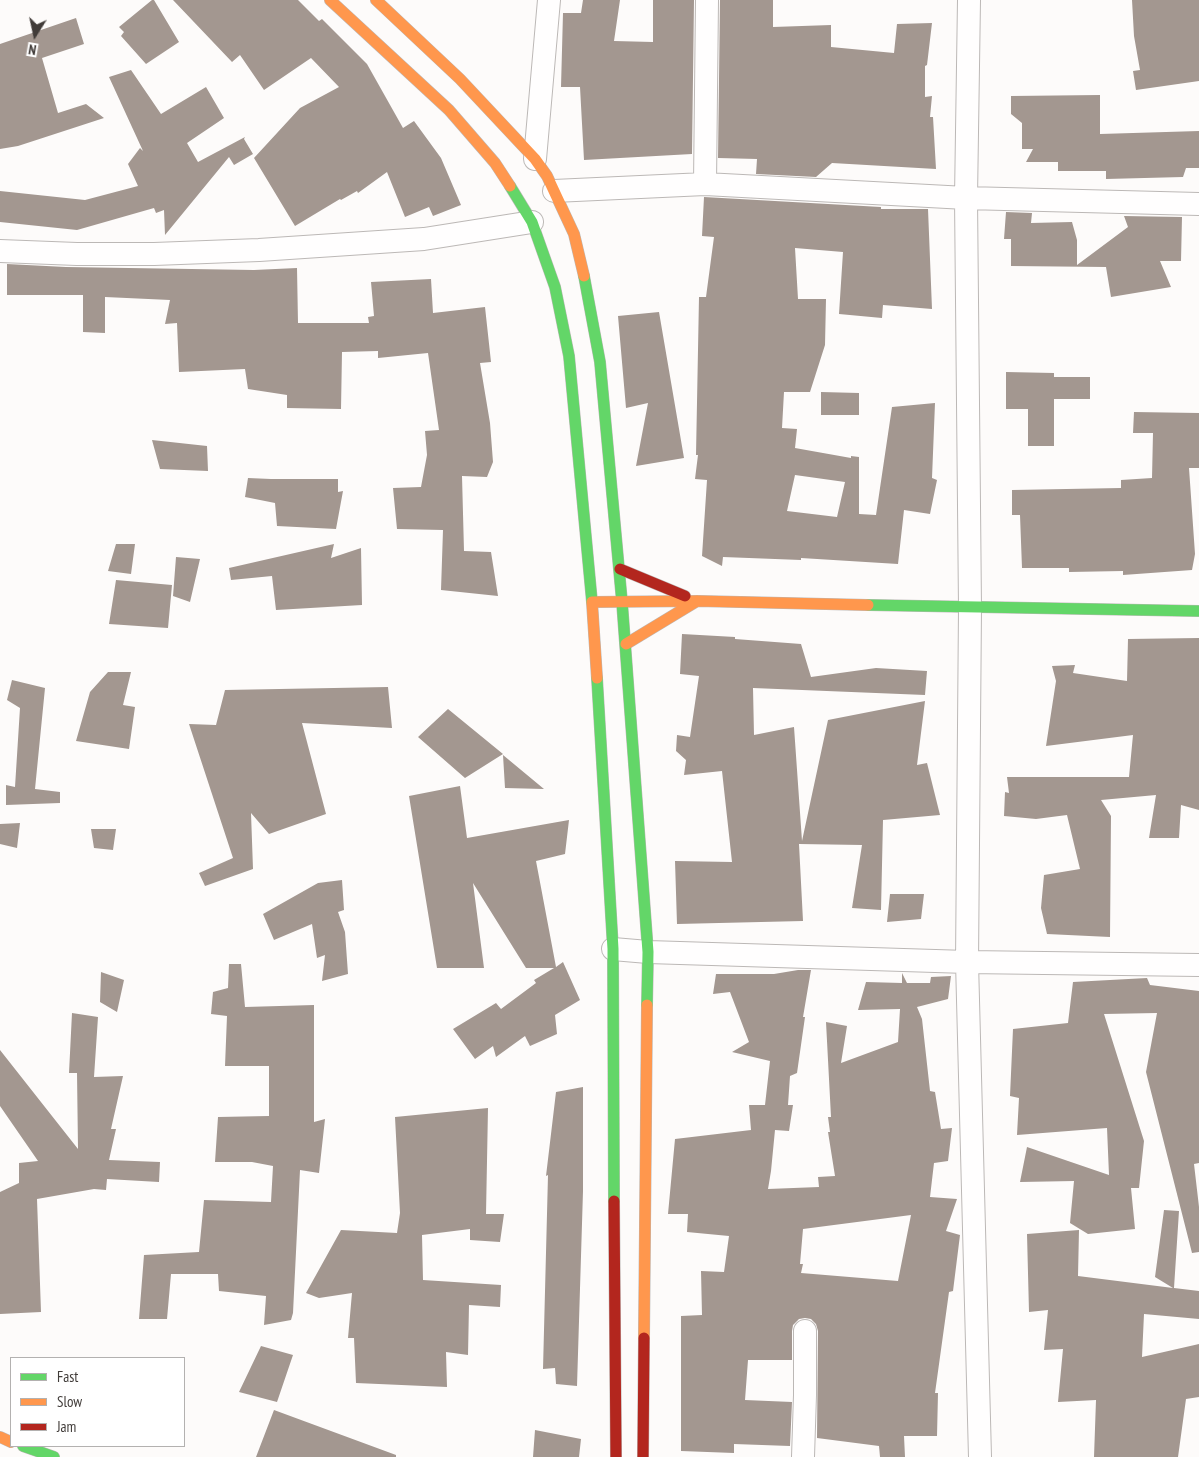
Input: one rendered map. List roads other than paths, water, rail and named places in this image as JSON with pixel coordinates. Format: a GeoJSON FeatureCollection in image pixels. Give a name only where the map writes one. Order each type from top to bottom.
{"type":"FeatureCollection","features":[{"type":"Feature","properties":{"kind":"main road"},"geometry":{"type":"LineString","coordinates":[[330,0],[449,110],[495,162],[532,222],[555,288],[569,356],[592,602],[613,949],[616,1457]]}},
{"type":"Feature","properties":{"kind":"main road"},"geometry":{"type":"LineString","coordinates":[[376,0],[460,79],[535,158],[547,176],[574,234],[600,362],[620,569],[648,952],[644,1457]]}},
{"type":"Feature","properties":{"kind":"main road"},"geometry":{"type":"LineString","coordinates":[[620,569],[698,601]]}},
{"type":"Feature","properties":{"kind":"main road"},"geometry":{"type":"LineString","coordinates":[[592,602],[698,601],[970,608],[1199,611]]}},
{"type":"Feature","properties":{"kind":"main road"},"geometry":{"type":"LineString","coordinates":[[626,644],[698,601]]}},
{"type":"Feature","properties":{"kind":"main road"},"geometry":{"type":"LineString","coordinates":[[19,1447],[54,1457]]}},
{"type":"Feature","properties":{"kind":"street"},"geometry":{"type":"LineString","coordinates":[[535,158],[549,0]]}},
{"type":"Feature","properties":{"kind":"street"},"geometry":{"type":"LineString","coordinates":[[705,184],[708,0]]}},
{"type":"Feature","properties":{"kind":"street"},"geometry":{"type":"LineString","coordinates":[[969,0],[966,198],[970,608],[967,962],[980,1457]]}},
{"type":"Feature","properties":{"kind":"street"},"geometry":{"type":"LineString","coordinates":[[554,191],[705,184],[966,198],[1199,204]]}},
{"type":"Feature","properties":{"kind":"street"},"geometry":{"type":"LineString","coordinates":[[0,251],[154,254],[259,250],[424,239],[532,222]]}},
{"type":"Feature","properties":{"kind":"street"},"geometry":{"type":"LineString","coordinates":[[613,949],[648,952],[967,962],[1199,965]]}},
{"type":"Feature","properties":{"kind":"street"},"geometry":{"type":"LineString","coordinates":[[803,1457],[805,1330]]}}]}
